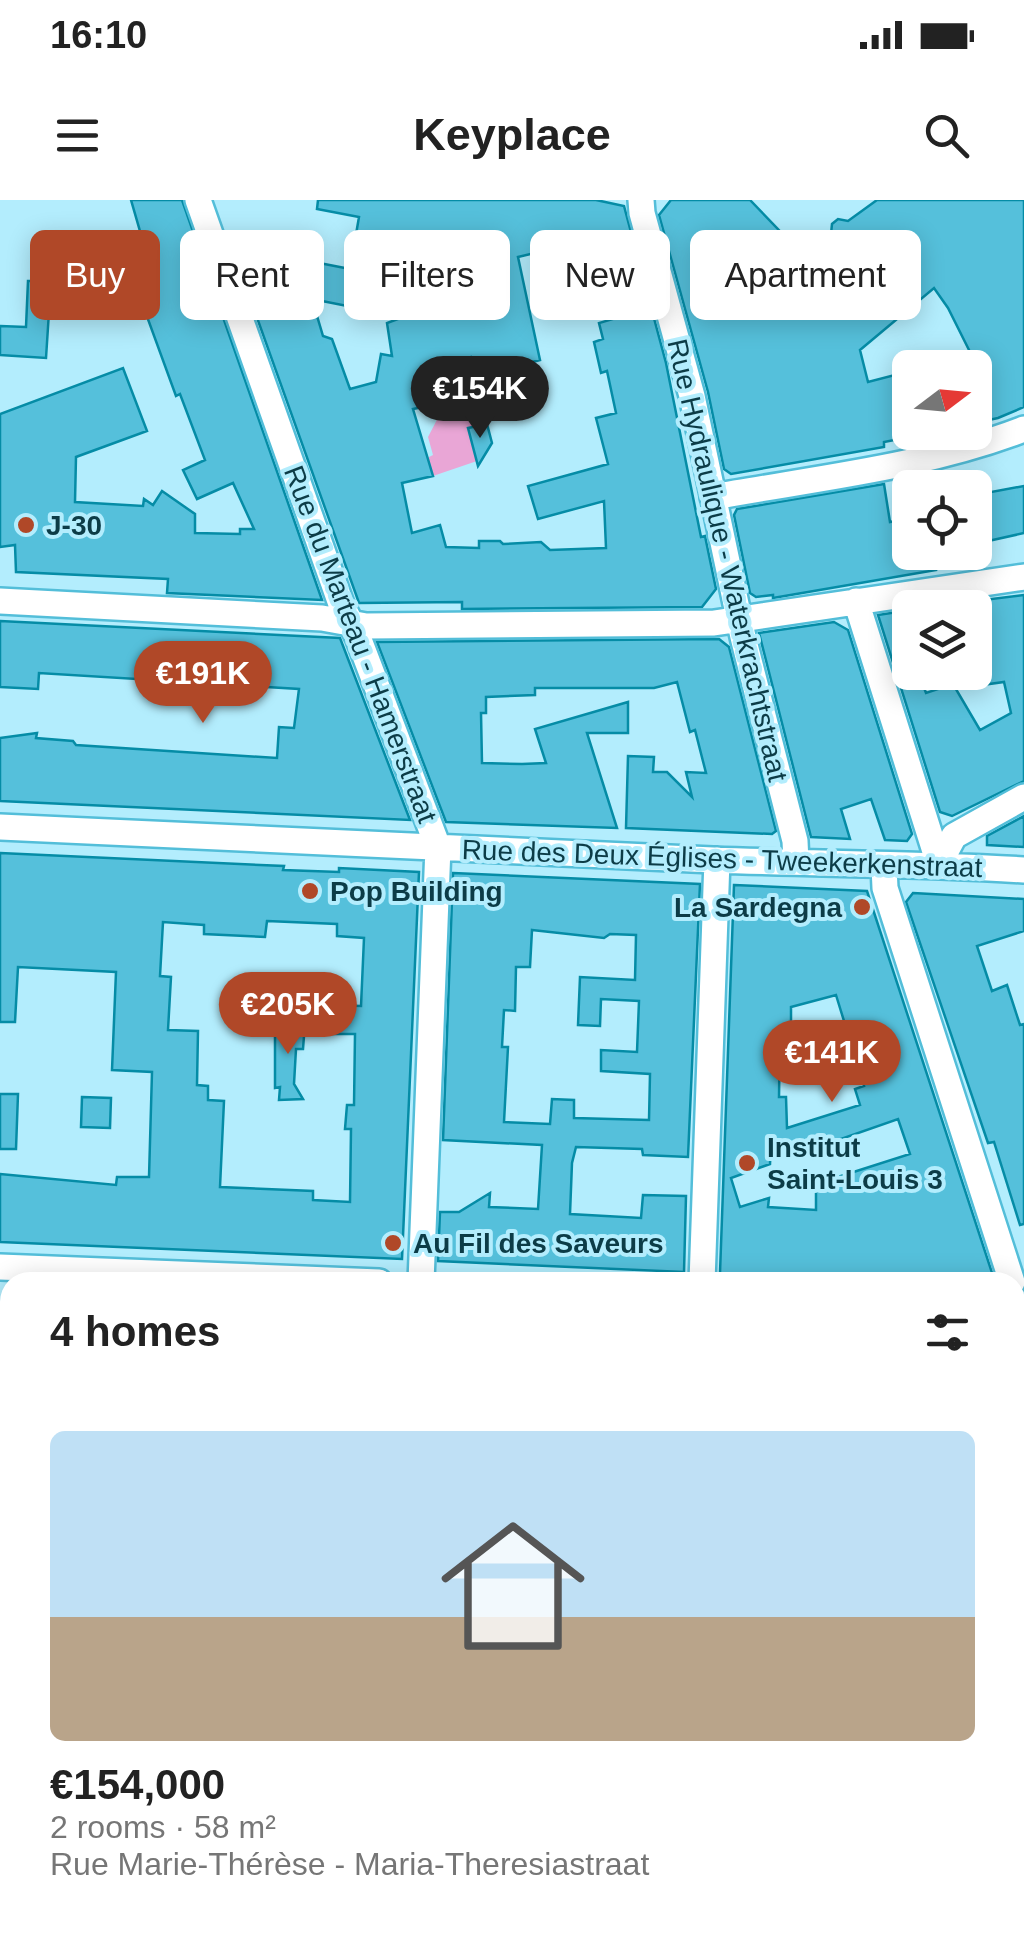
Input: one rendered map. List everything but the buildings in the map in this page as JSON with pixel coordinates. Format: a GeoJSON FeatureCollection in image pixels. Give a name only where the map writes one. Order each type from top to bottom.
{"type":"FeatureCollection","features":[{"type":"Feature","properties":{"kind":"street","name":"Rue du Marteau - Hamerstraat"},"geometry":{"type":"LineString","coordinates":[[198,200],[350,623],[438,846],[421,1272]]}},
{"type":"Feature","properties":{"kind":"street","name":"Rue Hydraulique - Waterkrachtstraat"},"geometry":{"type":"LineString","coordinates":[[641,200],[692,396],[739,618],[795,841],[796,862]]}},
{"type":"Feature","properties":{"kind":"street"},"geometry":{"type":"LineString","coordinates":[[713,497],[893,465],[1024,429]]}},
{"type":"Feature","properties":{"kind":"street"},"geometry":{"type":"LineString","coordinates":[[0,602],[322,618],[366,626],[695,623],[1024,577]]}},
{"type":"Feature","properties":{"kind":"street"},"geometry":{"type":"LineString","coordinates":[[856,601],[939,864]]}},
{"type":"Feature","properties":{"kind":"street"},"geometry":{"type":"LineString","coordinates":[[939,864],[954,836],[1024,798]]}},
{"type":"Feature","properties":{"kind":"street","name":"Rue des Deux Églises - Tweekerkenstraat"},"geometry":{"type":"LineString","coordinates":[[0,827],[1024,870]]}},
{"type":"Feature","properties":{"kind":"street"},"geometry":{"type":"LineString","coordinates":[[702,1272],[717,860]]}},
{"type":"Feature","properties":{"kind":"street"},"geometry":{"type":"LineString","coordinates":[[884,866],[885,888],[1010,1272]]}},
{"type":"Feature","properties":{"kind":"street"},"geometry":{"type":"LineString","coordinates":[[0,1267],[51,1272]]}},
{"type":"Feature","properties":{"kind":"shaded area"},"geometry":{"type":"Polygon","coordinates":[[[471,357],[487,424],[477,461],[433,476],[427,458],[433,455],[428,437],[441,412],[431,369],[471,357]]]}},
{"type":"Feature","properties":{"kind":"place","name":"J-30"},"geometry":{"type":"Point","coordinates":[26,525]}},
{"type":"Feature","properties":{"kind":"place","name":"Pop Building"},"geometry":{"type":"Point","coordinates":[310,891]}},
{"type":"Feature","properties":{"kind":"place","name":"La Sardegna"},"geometry":{"type":"Point","coordinates":[862,907]}},
{"type":"Feature","properties":{"kind":"place","name":"Institut Saint-Louis 3"},"geometry":{"type":"Point","coordinates":[747,1163]}},
{"type":"Feature","properties":{"kind":"place","name":"Au Fil des Saveurs"},"geometry":{"type":"Point","coordinates":[393,1243]}}]}
